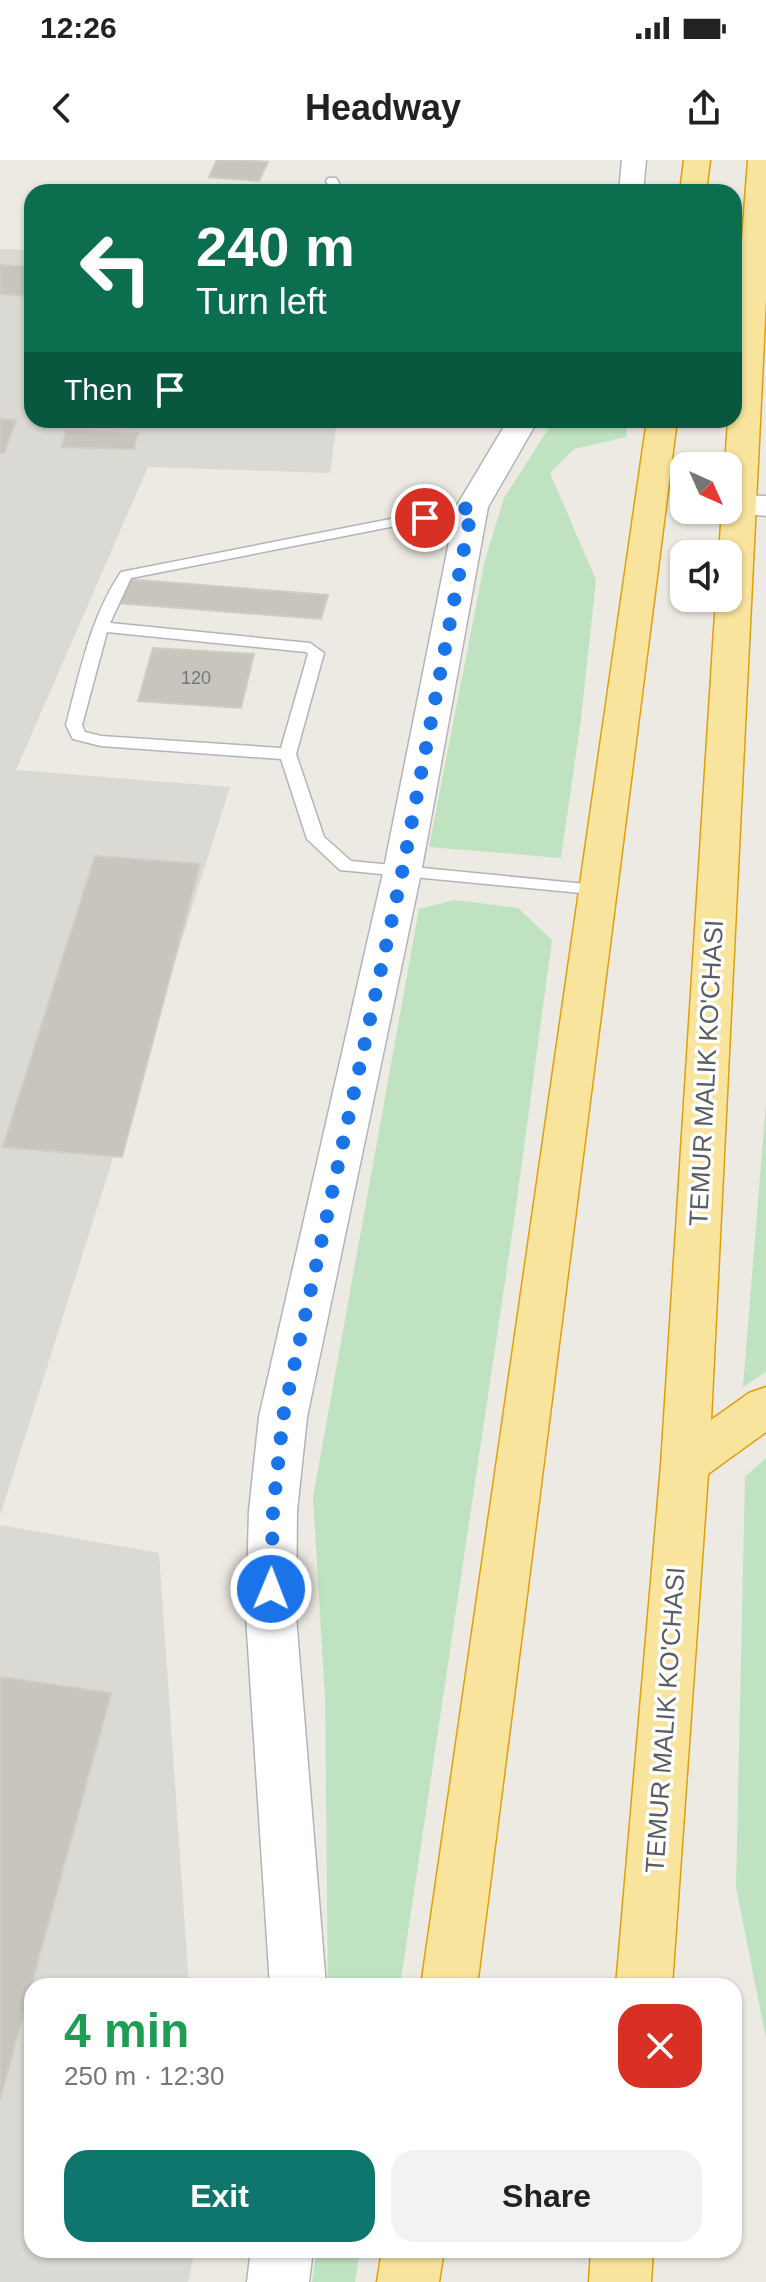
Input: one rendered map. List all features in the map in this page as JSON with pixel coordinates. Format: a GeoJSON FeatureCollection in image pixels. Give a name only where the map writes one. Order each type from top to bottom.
{"type":"FeatureCollection","features":[{"type":"Feature","properties":{"kind":"highway"},"geometry":{"type":"LineString","coordinates":[[694,184],[697,160]]}},
{"type":"Feature","properties":{"kind":"highway","name":"TEMUR MALIK KO'CHASI"},"geometry":{"type":"LineString","coordinates":[[645,1978],[685,1465],[744,505],[761,160]]}},
{"type":"Feature","properties":{"kind":"highway"},"geometry":{"type":"LineString","coordinates":[[450,1978],[596,891],[668,497],[663,428]]}},
{"type":"Feature","properties":{"kind":"highway"},"geometry":{"type":"LineString","coordinates":[[685,1465],[766,1406]]}},
{"type":"Feature","properties":{"kind":"highway"},"geometry":{"type":"LineString","coordinates":[[408,2282],[412,2258]]}},
{"type":"Feature","properties":{"kind":"highway"},"geometry":{"type":"LineString","coordinates":[[620,2282],[622,2258]]}},
{"type":"Feature","properties":{"kind":"street"},"geometry":{"type":"LineString","coordinates":[[632,184],[634,160]]}},
{"type":"Feature","properties":{"kind":"street"},"geometry":{"type":"LineString","coordinates":[[297,1978],[271,1616],[273,1511],[283,1417],[402,873],[472,507],[518,428]]}},
{"type":"Feature","properties":{"kind":"street"},"geometry":{"type":"LineString","coordinates":[[278,2282],[281,2258]]}},
{"type":"Feature","properties":{"kind":"lane"},"geometry":{"type":"LineString","coordinates":[[288,754],[101,741],[79,735],[74,725],[103,627],[118,586],[126,575],[472,507]]}},
{"type":"Feature","properties":{"kind":"lane"},"geometry":{"type":"LineString","coordinates":[[103,627],[310,648],[316,653],[288,754],[316,839],[346,866],[596,891]]}},
{"type":"Feature","properties":{"kind":"shaded area"},"geometry":{"type":"Polygon","coordinates":[[[0,249],[24,250],[24,428],[336,428],[330,473],[148,467],[16,770],[230,787],[0,1516],[0,249]]]}},
{"type":"Feature","properties":{"kind":"shaded area"},"geometry":{"type":"Polygon","coordinates":[[[0,1525],[159,1553],[188,1978],[24,1978],[24,2258],[193,2258],[188,2282],[0,2282],[0,1525]]]}},
{"type":"Feature","properties":{"kind":"green space"},"geometry":{"type":"Polygon","coordinates":[[[549,428],[627,428],[626,437],[574,449],[550,473],[596,580],[581,719],[561,858],[429,847],[485,560],[504,498],[549,428]]]}},
{"type":"Feature","properties":{"kind":"green space"},"geometry":{"type":"Polygon","coordinates":[[[455,900],[518,908],[552,940],[514,1221],[401,1978],[328,1978],[325,1698],[313,1497],[419,909],[455,900]]]}},
{"type":"Feature","properties":{"kind":"green space"},"geometry":{"type":"Polygon","coordinates":[[[766,1102],[766,1372],[743,1387],[766,1102]]]}},
{"type":"Feature","properties":{"kind":"green space"},"geometry":{"type":"Polygon","coordinates":[[[766,1458],[766,2039],[736,1887],[745,1477],[766,1458]]]}},
{"type":"Feature","properties":{"kind":"green space"},"geometry":{"type":"Polygon","coordinates":[[[316,2258],[359,2258],[355,2282],[312,2282],[316,2258]]]}},
{"type":"Feature","properties":{"kind":"building"},"geometry":{"type":"Polygon","coordinates":[[[217,160],[268,162],[259,181],[209,177],[217,160]]]}},
{"type":"Feature","properties":{"kind":"building"},"geometry":{"type":"Polygon","coordinates":[[[0,265],[24,266],[24,296],[0,294],[0,265]]]}},
{"type":"Feature","properties":{"kind":"building"},"geometry":{"type":"Polygon","coordinates":[[[0,419],[16,420],[4,453],[0,453],[0,419]]]}},
{"type":"Feature","properties":{"kind":"building"},"geometry":{"type":"Polygon","coordinates":[[[66,431],[138,433],[134,449],[62,447],[66,431]]]}},
{"type":"Feature","properties":{"kind":"building"},"geometry":{"type":"Polygon","coordinates":[[[126,579],[328,595],[321,619],[117,603],[126,579]]]}},
{"type":"Feature","properties":{"kind":"building"},"geometry":{"type":"Polygon","coordinates":[[[153,648],[254,654],[241,708],[138,701],[153,648]]]}},
{"type":"Feature","properties":{"kind":"building"},"geometry":{"type":"Polygon","coordinates":[[[95,856],[200,864],[122,1157],[3,1147],[95,856]]]}},
{"type":"Feature","properties":{"kind":"building"},"geometry":{"type":"Polygon","coordinates":[[[0,1677],[111,1693],[33,1978],[24,1978],[24,2012],[0,2100],[0,1677]]]}},
{"type":"Feature","properties":{"kind":"route"},"geometry":{"type":"LineString","coordinates":[[271,1589],[273,1511],[283,1417],[402,873],[472,507],[425,518]]}}]}
